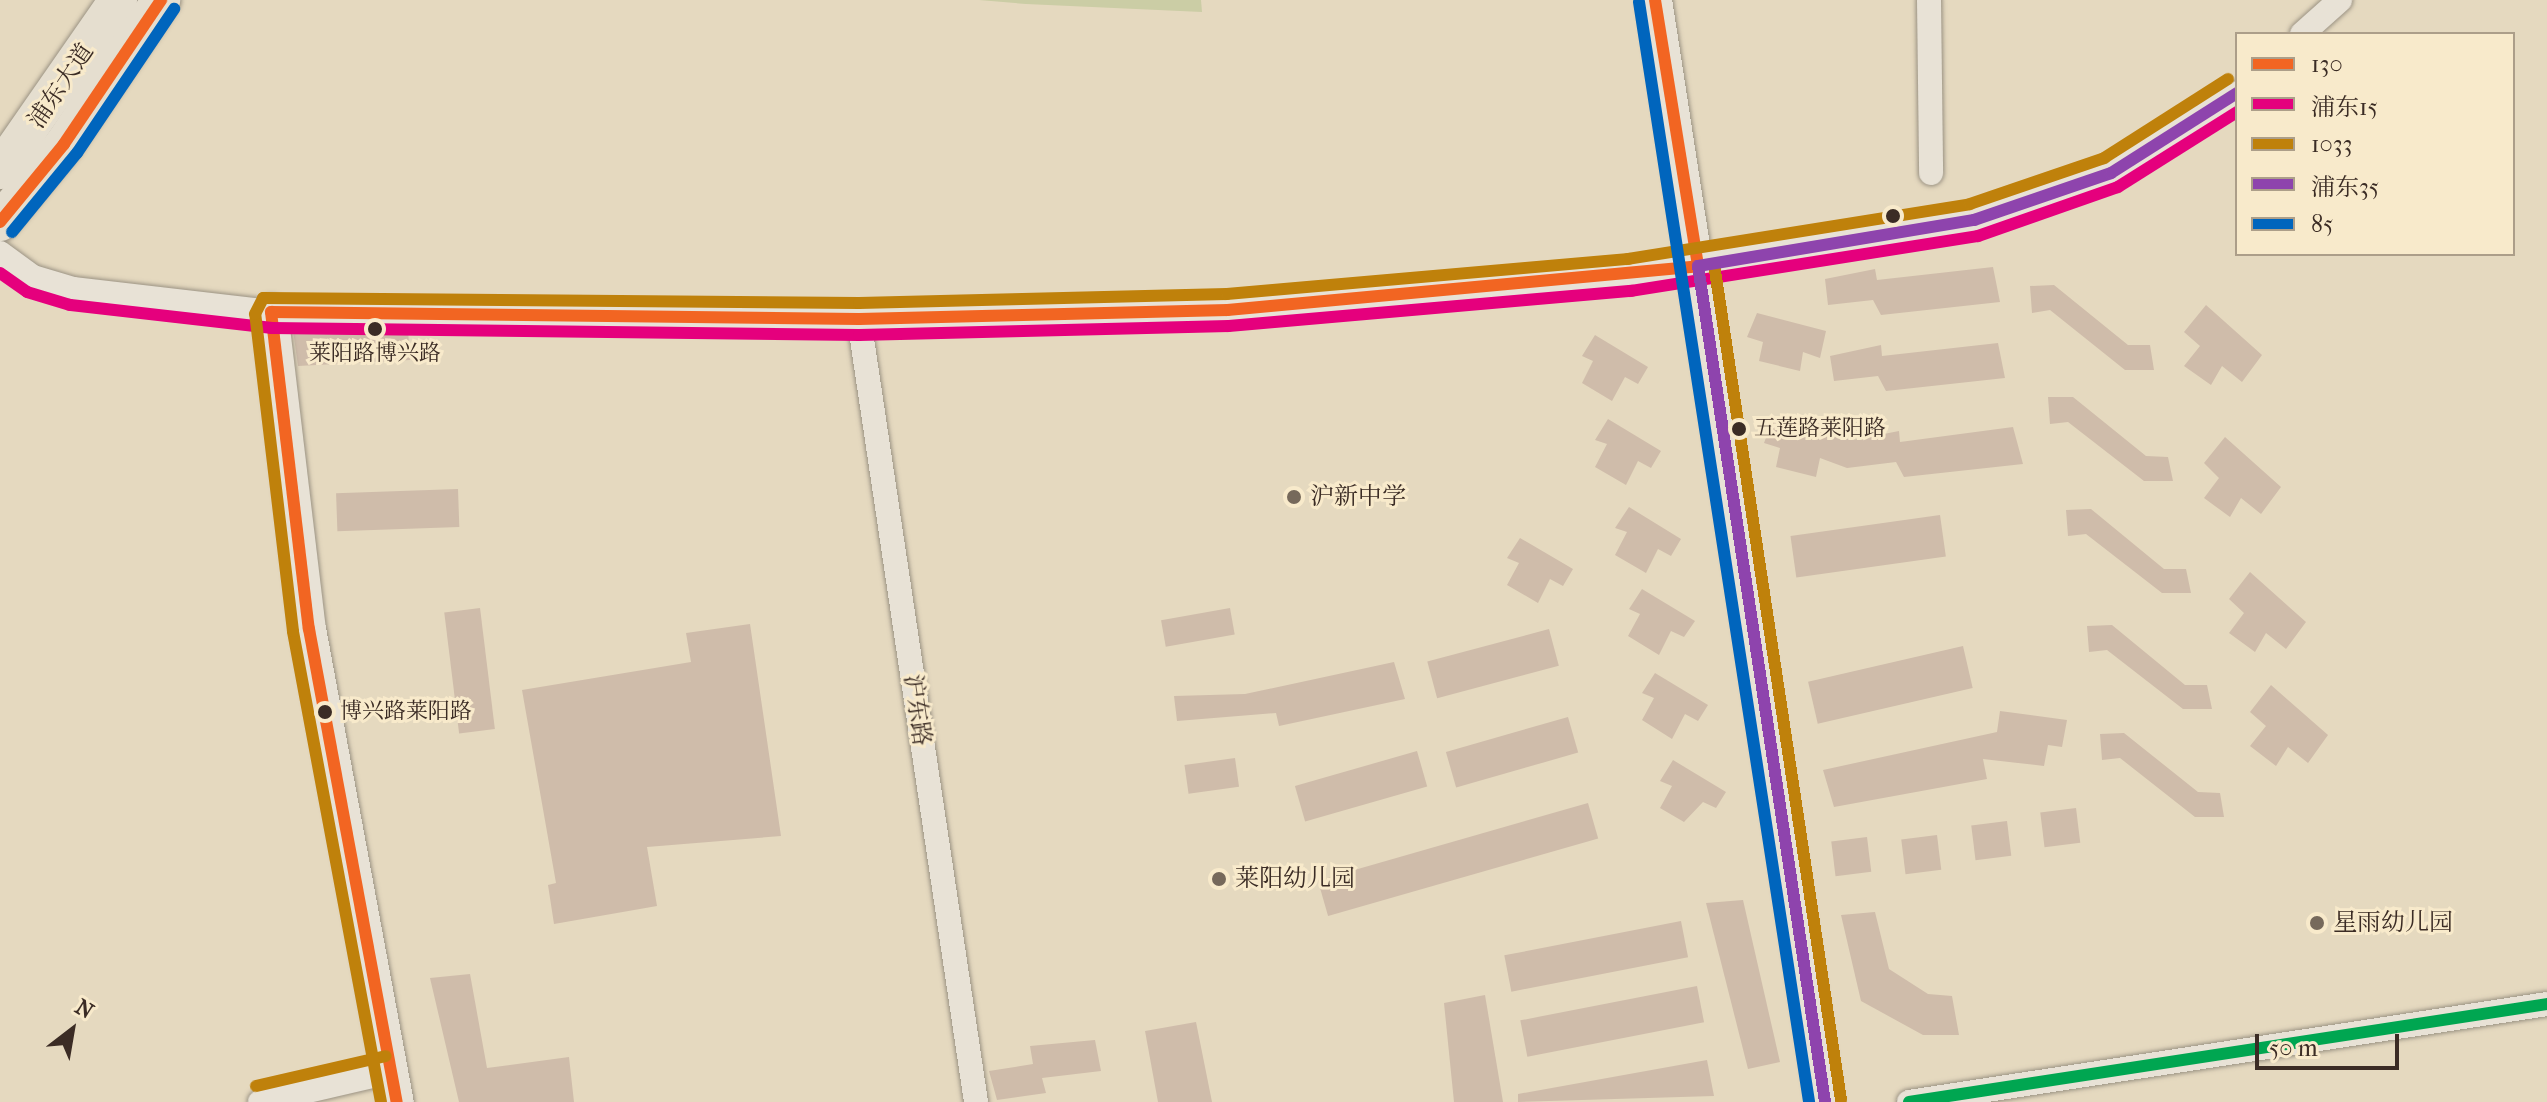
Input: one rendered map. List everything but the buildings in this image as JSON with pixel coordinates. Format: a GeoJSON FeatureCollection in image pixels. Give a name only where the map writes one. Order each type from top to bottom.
{"type":"FeatureCollection","features":[{"type":"Feature","properties":{"kind":"main road","name":"浦东大道"},"geometry":{"type":"LineString","coordinates":[[0,170],[118,0]]}},
{"type":"Feature","properties":{"kind":"main road","name":"浦东大道"},"geometry":{"type":"LineString","coordinates":[[0,222],[64,144],[161,0]]}},
{"type":"Feature","properties":{"kind":"street"},"geometry":{"type":"LineString","coordinates":[[1655,0],[1825,1102]]}},
{"type":"Feature","properties":{"kind":"street"},"geometry":{"type":"LineString","coordinates":[[1929,0],[1931,173]]}},
{"type":"Feature","properties":{"kind":"street"},"geometry":{"type":"LineString","coordinates":[[2304,32],[2340,0]]}},
{"type":"Feature","properties":{"kind":"street"},"geometry":{"type":"LineString","coordinates":[[0,253],[33,277],[73,289],[271,312],[859,319],[1228,310],[1698,266],[1974,220],[2111,173],[2235,94]]}},
{"type":"Feature","properties":{"kind":"street"},"geometry":{"type":"LineString","coordinates":[[260,1102],[394,1087],[309,629],[271,312]]}},
{"type":"Feature","properties":{"kind":"street","name":"沪东路"},"geometry":{"type":"LineString","coordinates":[[859,319],[976,1102]]}},
{"type":"Feature","properties":{"kind":"street"},"geometry":{"type":"LineString","coordinates":[[1909,1102],[2547,1004]]}},
{"type":"Feature","properties":{"kind":"green space"},"geometry":{"type":"Polygon","coordinates":[[[979,0],[1201,0],[1202,12],[1026,4],[979,0]]]}},
{"type":"Feature","properties":{"kind":"transit line","name":"130"},"geometry":{"type":"LineString","coordinates":[[0,222],[64,144],[161,0]]}},
{"type":"Feature","properties":{"kind":"transit line","name":"130"},"geometry":{"type":"LineString","coordinates":[[1655,0],[1698,266]]}},
{"type":"Feature","properties":{"kind":"transit line","name":"85"},"geometry":{"type":"LineString","coordinates":[[1639,2],[1809,1102]]}},
{"type":"Feature","properties":{"kind":"transit line","name":"85"},"geometry":{"type":"LineString","coordinates":[[12,232],[77,153],[174,9]]}},
{"type":"Feature","properties":{"kind":"transit line","name":"1033"},"geometry":{"type":"LineString","coordinates":[[381,1102],[293,631],[255,314],[263,298],[859,303],[1227,294],[1628,259],[1970,204],[2104,158],[2228,79]]}},
{"type":"Feature","properties":{"kind":"transit line","name":"浦东35"},"geometry":{"type":"LineString","coordinates":[[1698,266],[1974,220],[2111,173],[2235,94]]}},
{"type":"Feature","properties":{"kind":"transit line","name":"浦东15"},"geometry":{"type":"LineString","coordinates":[[0,273],[27,292],[70,305],[271,328],[859,335],[1229,326],[1631,291],[1978,236],[2118,187],[2235,113]]}},
{"type":"Feature","properties":{"kind":"transit line","name":"1033"},"geometry":{"type":"LineString","coordinates":[[1714,264],[1841,1100]]}},
{"type":"Feature","properties":{"kind":"transit line","name":"130"},"geometry":{"type":"LineString","coordinates":[[271,312],[859,319],[1228,310],[1698,266]]}},
{"type":"Feature","properties":{"kind":"transit line","name":"浦东35"},"geometry":{"type":"LineString","coordinates":[[1698,266],[1825,1102]]}},
{"type":"Feature","properties":{"kind":"transit line","name":"130"},"geometry":{"type":"LineString","coordinates":[[271,312],[309,629],[397,1102]]}},
{"type":"Feature","properties":{"kind":"transit line"},"geometry":{"type":"LineString","coordinates":[[1909,1102],[2547,1004]]}},
{"type":"Feature","properties":{"kind":"transit line","name":"1033"},"geometry":{"type":"LineString","coordinates":[[256,1086],[386,1056]]}},
{"type":"Feature","properties":{"kind":"place","name":"莱阳路博兴路"},"geometry":{"type":"Point","coordinates":[375,329]}},
{"type":"Feature","properties":{"kind":"place","name":"五莲路莱阳路"},"geometry":{"type":"Point","coordinates":[1739,429]}},
{"type":"Feature","properties":{"kind":"place","name":"沪新中学"},"geometry":{"type":"Point","coordinates":[1294,497]}},
{"type":"Feature","properties":{"kind":"place","name":"博兴路莱阳路"},"geometry":{"type":"Point","coordinates":[325,712]}},
{"type":"Feature","properties":{"kind":"place","name":"莱阳幼儿园"},"geometry":{"type":"Point","coordinates":[1219,879]}},
{"type":"Feature","properties":{"kind":"place","name":"星雨幼儿园"},"geometry":{"type":"Point","coordinates":[2317,923]}}]}
